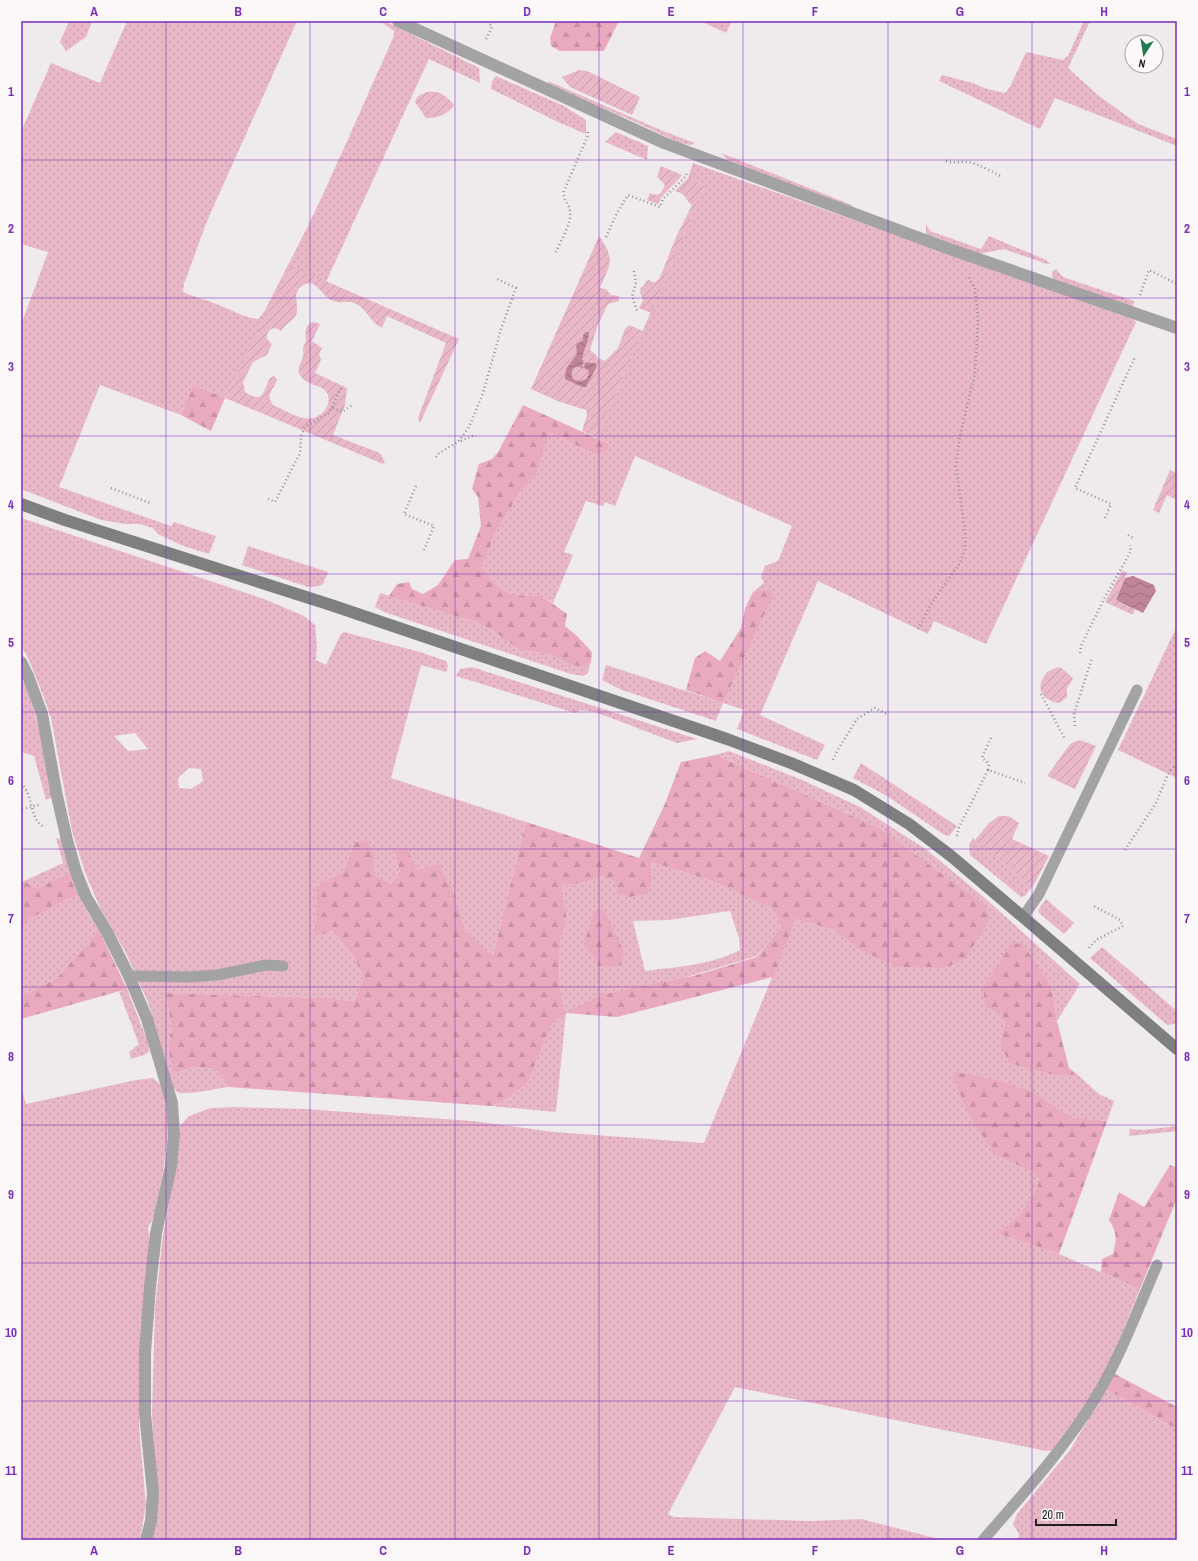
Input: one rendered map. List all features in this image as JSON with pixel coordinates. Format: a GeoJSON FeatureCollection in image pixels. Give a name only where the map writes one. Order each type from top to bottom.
{"type":"FeatureCollection","features":[{"type":"Feature","properties":{"kind":"street"},"geometry":{"type":"LineString","coordinates":[[398,21],[664,143],[951,249],[1177,328]]}},
{"type":"Feature","properties":{"kind":"street"},"geometry":{"type":"LineString","coordinates":[[21,504],[102,532],[331,605],[727,739],[805,769],[854,790],[909,824],[950,856],[1177,1049]]}},
{"type":"Feature","properties":{"kind":"street"},"geometry":{"type":"LineString","coordinates":[[21,662],[28,676],[42,714],[57,796],[76,872],[86,897],[107,932],[129,976],[147,1019],[172,1103],[174,1134],[170,1166],[156,1233],[145,1352],[145,1414],[153,1492],[151,1521],[146,1540]]}},
{"type":"Feature","properties":{"kind":"lane"},"geometry":{"type":"LineString","coordinates":[[1023,917],[1039,894],[1137,690]]}},
{"type":"Feature","properties":{"kind":"lane"},"geometry":{"type":"LineString","coordinates":[[129,976],[190,977],[217,975],[266,965],[284,966]]}},
{"type":"Feature","properties":{"kind":"lane"},"geometry":{"type":"LineString","coordinates":[[983,1540],[1037,1479],[1076,1428],[1096,1397],[1117,1359],[1157,1265]]}},
{"type":"Feature","properties":{"kind":"path"},"geometry":{"type":"LineString","coordinates":[[483,45],[492,27],[488,21]]}},
{"type":"Feature","properties":{"kind":"path"},"geometry":{"type":"LineString","coordinates":[[556,252],[570,216],[569,207],[564,198],[564,191],[588,135]]}},
{"type":"Feature","properties":{"kind":"path"},"geometry":{"type":"LineString","coordinates":[[946,161],[952,164],[970,162],[1000,176]]}},
{"type":"Feature","properties":{"kind":"path"},"geometry":{"type":"LineString","coordinates":[[606,237],[617,213],[628,195],[660,207],[663,199],[686,176]]}},
{"type":"Feature","properties":{"kind":"path"},"geometry":{"type":"LineString","coordinates":[[1140,296],[1149,270],[1177,284]]}},
{"type":"Feature","properties":{"kind":"path"},"geometry":{"type":"LineString","coordinates":[[634,271],[636,283],[632,296],[637,311]]}},
{"type":"Feature","properties":{"kind":"path"},"geometry":{"type":"LineString","coordinates":[[918,630],[933,601],[960,563],[965,549],[965,532],[956,466],[960,436],[974,373],[978,320],[975,289],[967,273]]}},
{"type":"Feature","properties":{"kind":"path"},"geometry":{"type":"LineString","coordinates":[[458,442],[469,427],[483,393],[504,321],[516,288],[497,279]]}},
{"type":"Feature","properties":{"kind":"path"},"geometry":{"type":"LineString","coordinates":[[1105,518],[1111,504],[1075,488],[1135,357]]}},
{"type":"Feature","properties":{"kind":"path"},"geometry":{"type":"LineString","coordinates":[[582,368],[585,361]]}},
{"type":"Feature","properties":{"kind":"path"},"geometry":{"type":"LineString","coordinates":[[268,499],[275,502],[283,489],[300,453],[300,436],[305,427],[322,419],[329,413],[333,408],[341,388]]}},
{"type":"Feature","properties":{"kind":"path"},"geometry":{"type":"LineString","coordinates":[[333,408],[342,412],[352,406]]}},
{"type":"Feature","properties":{"kind":"path"},"geometry":{"type":"LineString","coordinates":[[436,457],[439,453],[458,442],[476,435]]}},
{"type":"Feature","properties":{"kind":"path"},"geometry":{"type":"LineString","coordinates":[[416,486],[404,514],[434,526],[424,550]]}},
{"type":"Feature","properties":{"kind":"path"},"geometry":{"type":"LineString","coordinates":[[111,488],[150,503]]}},
{"type":"Feature","properties":{"kind":"path"},"geometry":{"type":"LineString","coordinates":[[1128,535],[1133,538]]}},
{"type":"Feature","properties":{"kind":"path"},"geometry":{"type":"LineString","coordinates":[[1080,653],[1104,598],[1131,551],[1130,545]]}},
{"type":"Feature","properties":{"kind":"path"},"geometry":{"type":"LineString","coordinates":[[1075,726],[1074,714],[1092,658]]}},
{"type":"Feature","properties":{"kind":"path"},"geometry":{"type":"LineString","coordinates":[[1041,694],[1065,739]]}},
{"type":"Feature","properties":{"kind":"path"},"geometry":{"type":"LineString","coordinates":[[837,751],[857,719],[875,708],[887,714]]}},
{"type":"Feature","properties":{"kind":"path"},"geometry":{"type":"LineString","coordinates":[[959,827],[988,770],[988,762],[982,758],[992,735]]}},
{"type":"Feature","properties":{"kind":"path"},"geometry":{"type":"LineString","coordinates":[[1125,850],[1156,803],[1168,774],[1177,763]]}},
{"type":"Feature","properties":{"kind":"path"},"geometry":{"type":"LineString","coordinates":[[988,770],[1025,783]]}},
{"type":"Feature","properties":{"kind":"path"},"geometry":{"type":"LineString","coordinates":[[21,783],[25,788],[33,806],[37,822],[48,831]]}},
{"type":"Feature","properties":{"kind":"path"},"geometry":{"type":"LineString","coordinates":[[22,809],[40,804]]}},
{"type":"Feature","properties":{"kind":"path"},"geometry":{"type":"LineString","coordinates":[[1092,905],[1120,920],[1123,926],[1096,940]]}},
{"type":"Feature","properties":{"kind":"shaded area"},"geometry":{"type":"Polygon","coordinates":[[[69,21],[92,21],[86,37],[66,51],[60,42],[69,21]]]}},
{"type":"Feature","properties":{"kind":"shaded area"},"geometry":{"type":"Polygon","coordinates":[[[127,21],[297,21],[207,221],[184,284],[183,292],[243,315],[258,319],[264,312],[318,206],[390,45],[394,31],[380,21],[384,21],[397,27],[479,68],[480,83],[429,59],[326,282],[291,267],[225,398],[193,385],[181,415],[100,385],[59,487],[171,526],[174,522],[216,536],[209,554],[181,545],[158,534],[153,528],[139,524],[126,524],[101,520],[21,489],[21,325],[48,252],[21,244],[21,132],[51,63],[100,83],[127,21]]]}},
{"type":"Feature","properties":{"kind":"shaded area"},"geometry":{"type":"Polygon","coordinates":[[[700,21],[732,21],[726,33],[700,21]]]}},
{"type":"Feature","properties":{"kind":"shaded area"},"geometry":{"type":"Polygon","coordinates":[[[1084,21],[1090,21],[1068,68],[1099,96],[1138,124],[1177,139],[1177,146],[1055,98],[1040,129],[939,81],[942,75],[1005,93],[1010,87],[1026,52],[1063,60],[1068,56],[1084,21]]]}},
{"type":"Feature","properties":{"kind":"shaded area"},"geometry":{"type":"Polygon","coordinates":[[[579,70],[587,71],[640,97],[632,115],[570,87],[562,77],[579,70]]]}},
{"type":"Feature","properties":{"kind":"shaded area"},"geometry":{"type":"Polygon","coordinates":[[[496,76],[564,106],[586,120],[586,134],[491,89],[492,81],[496,76]]]}},
{"type":"Feature","properties":{"kind":"shaded area"},"geometry":{"type":"Polygon","coordinates":[[[548,81],[663,131],[695,143],[691,145],[679,143],[640,124],[549,85],[548,81]]]}},
{"type":"Feature","properties":{"kind":"shaded area"},"geometry":{"type":"Polygon","coordinates":[[[427,92],[442,94],[454,105],[442,115],[426,118],[415,102],[418,96],[427,92]]]}},
{"type":"Feature","properties":{"kind":"shaded area"},"geometry":{"type":"Polygon","coordinates":[[[616,132],[648,146],[647,160],[605,142],[616,132]]]}},
{"type":"Feature","properties":{"kind":"shaded area"},"geometry":{"type":"Polygon","coordinates":[[[721,153],[852,205],[851,207],[729,161],[721,153]]]}},
{"type":"Feature","properties":{"kind":"shaded area"},"geometry":{"type":"Polygon","coordinates":[[[693,163],[1133,319],[1136,322],[986,644],[934,621],[928,634],[818,581],[760,715],[825,745],[817,760],[737,729],[744,710],[723,703],[769,589],[753,592],[764,583],[761,576],[765,566],[778,561],[792,526],[635,456],[615,506],[605,502],[603,506],[586,501],[564,552],[573,555],[553,603],[542,596],[513,595],[499,587],[482,568],[495,533],[521,491],[536,475],[547,435],[552,433],[596,455],[609,444],[597,438],[705,185],[688,178],[693,163]]]}},
{"type":"Feature","properties":{"kind":"shaded area"},"geometry":{"type":"Polygon","coordinates":[[[661,166],[682,175],[663,196],[658,204],[647,200],[650,193],[657,195],[661,193],[665,185],[657,177],[661,166]]]}},
{"type":"Feature","properties":{"kind":"shaded area"},"geometry":{"type":"Polygon","coordinates":[[[688,178],[705,185],[651,313],[639,308],[643,300],[640,292],[641,288],[644,286],[646,281],[649,280],[656,282],[660,277],[676,237],[692,205],[684,196],[675,191],[688,178]]]}},
{"type":"Feature","properties":{"kind":"shaded area"},"geometry":{"type":"Polygon","coordinates":[[[926,224],[930,231],[981,249],[989,236],[1046,260],[1050,264],[1004,249],[978,254],[926,234],[926,224]]]}},
{"type":"Feature","properties":{"kind":"shaded area"},"geometry":{"type":"Polygon","coordinates":[[[599,236],[608,251],[610,262],[600,288],[606,289],[611,295],[619,296],[619,301],[608,304],[597,327],[590,350],[597,356],[597,358],[605,361],[618,348],[625,329],[629,325],[643,331],[597,438],[582,431],[587,415],[586,410],[560,402],[531,389],[599,236]]]}},
{"type":"Feature","properties":{"kind":"shaded area"},"geometry":{"type":"Polygon","coordinates":[[[291,266],[459,339],[420,423],[418,418],[446,343],[387,316],[382,328],[378,326],[364,310],[355,303],[331,300],[327,298],[318,287],[311,283],[302,286],[297,292],[297,311],[295,317],[281,331],[276,328],[269,330],[267,339],[272,344],[267,355],[253,362],[243,382],[245,392],[252,396],[260,396],[270,378],[274,376],[277,379],[270,394],[273,405],[294,415],[305,418],[316,417],[322,413],[328,404],[327,392],[307,382],[299,373],[299,366],[303,355],[303,347],[306,341],[307,326],[312,322],[320,324],[312,341],[322,348],[319,354],[321,360],[315,373],[347,388],[345,405],[333,435],[380,453],[385,462],[383,464],[225,398],[291,266]]]}},
{"type":"Feature","properties":{"kind":"shaded area"},"geometry":{"type":"Polygon","coordinates":[[[1056,269],[1063,277],[1134,301],[1133,307],[1054,279],[1052,272],[1056,269]]]}},
{"type":"Feature","properties":{"kind":"shaded area"},"geometry":{"type":"Polygon","coordinates":[[[1170,470],[1177,473],[1177,500],[1167,495],[1159,513],[1153,510],[1170,470]]]}},
{"type":"Feature","properties":{"kind":"shaded area"},"geometry":{"type":"Polygon","coordinates":[[[21,518],[264,599],[304,616],[315,625],[317,646],[316,660],[326,665],[341,634],[344,632],[420,652],[446,661],[448,666],[446,672],[421,665],[391,778],[526,822],[493,955],[489,956],[465,929],[455,895],[418,870],[406,848],[396,852],[400,871],[391,884],[375,875],[374,855],[354,843],[344,871],[316,886],[315,937],[332,931],[354,957],[364,978],[354,1001],[323,998],[164,993],[167,1000],[172,1027],[168,1045],[174,1074],[194,1067],[215,1069],[229,1087],[198,1092],[179,1093],[173,1088],[148,1002],[125,951],[100,908],[85,872],[72,831],[51,718],[29,660],[21,645],[21,518]],[[135,733],[114,736],[128,751],[148,749],[135,733]],[[189,768],[178,778],[179,788],[191,789],[203,781],[201,769],[189,768]]]}},
{"type":"Feature","properties":{"kind":"shaded area"},"geometry":{"type":"Polygon","coordinates":[[[248,546],[328,572],[323,584],[320,586],[308,587],[242,565],[248,546]]]}},
{"type":"Feature","properties":{"kind":"shaded area"},"geometry":{"type":"Polygon","coordinates":[[[1122,571],[1127,572],[1116,600],[1135,609],[1133,615],[1105,602],[1122,571]]]}},
{"type":"Feature","properties":{"kind":"shaded area"},"geometry":{"type":"Polygon","coordinates":[[[380,593],[476,622],[497,633],[520,651],[548,653],[571,665],[585,667],[591,661],[588,673],[583,676],[571,674],[384,612],[375,607],[380,593]]]}},
{"type":"Feature","properties":{"kind":"shaded area"},"geometry":{"type":"Polygon","coordinates":[[[1177,626],[1177,778],[1118,750],[1177,626]]]}},
{"type":"Feature","properties":{"kind":"shaded area"},"geometry":{"type":"Polygon","coordinates":[[[606,665],[723,703],[716,721],[622,690],[602,680],[606,665]]]}},
{"type":"Feature","properties":{"kind":"shaded area"},"geometry":{"type":"Polygon","coordinates":[[[472,667],[697,739],[677,743],[595,712],[581,710],[575,713],[456,676],[460,669],[472,667]]]}},
{"type":"Feature","properties":{"kind":"shaded area"},"geometry":{"type":"Polygon","coordinates":[[[1060,667],[1073,678],[1067,687],[1067,697],[1060,703],[1047,699],[1042,693],[1041,685],[1042,680],[1047,673],[1060,667]]]}},
{"type":"Feature","properties":{"kind":"shaded area"},"geometry":{"type":"Polygon","coordinates":[[[21,676],[37,720],[52,797],[46,800],[34,756],[21,752],[21,676]]]}},
{"type":"Feature","properties":{"kind":"shaded area"},"geometry":{"type":"Polygon","coordinates":[[[1080,740],[1096,746],[1075,789],[1047,776],[1070,744],[1080,740]]]}},
{"type":"Feature","properties":{"kind":"shaded area"},"geometry":{"type":"Polygon","coordinates":[[[729,751],[802,780],[860,807],[927,850],[986,899],[1080,984],[1057,1021],[1052,987],[1001,1015],[1005,1023],[1000,1043],[1054,1075],[1078,1075],[1099,1094],[1114,1101],[1107,1121],[1073,1118],[1034,1093],[995,1155],[1031,1171],[1040,1180],[1033,1196],[1017,1219],[998,1233],[1059,1254],[1140,1289],[1111,1360],[1088,1402],[1052,1450],[1046,1451],[735,1387],[668,1514],[674,1517],[810,1521],[861,1519],[943,1540],[152,1540],[158,1509],[152,1415],[155,1308],[163,1235],[176,1165],[180,1126],[189,1116],[211,1108],[233,1107],[305,1109],[472,1121],[554,1132],[704,1143],[796,919],[834,930],[858,949],[945,968],[965,958],[989,922],[879,828],[716,755],[729,751]]]}},
{"type":"Feature","properties":{"kind":"shaded area"},"geometry":{"type":"Polygon","coordinates":[[[861,763],[957,826],[949,836],[943,834],[887,796],[853,778],[861,763]]]}},
{"type":"Feature","properties":{"kind":"shaded area"},"geometry":{"type":"Polygon","coordinates":[[[999,816],[1008,816],[1019,823],[1012,839],[1049,856],[1032,887],[975,840],[989,823],[999,816]]]}},
{"type":"Feature","properties":{"kind":"shaded area"},"geometry":{"type":"Polygon","coordinates":[[[56,838],[62,839],[82,903],[99,930],[57,978],[21,997],[21,929],[31,918],[76,893],[68,875],[37,888],[24,881],[63,863],[56,838]]]}},
{"type":"Feature","properties":{"kind":"shaded area"},"geometry":{"type":"Polygon","coordinates":[[[973,838],[1032,887],[1025,896],[1021,897],[970,855],[969,845],[973,838]]]}},
{"type":"Feature","properties":{"kind":"shaded area"},"geometry":{"type":"Polygon","coordinates":[[[651,862],[712,881],[775,909],[781,927],[757,956],[566,1013],[559,985],[560,942],[567,922],[562,886],[587,882],[604,876],[615,882],[652,881],[651,862]],[[730,911],[668,920],[633,921],[645,971],[693,965],[729,955],[740,950],[739,938],[730,911]]]}},
{"type":"Feature","properties":{"kind":"shaded area"},"geometry":{"type":"Polygon","coordinates":[[[1046,899],[1074,923],[1064,934],[1038,912],[1046,899]]]}},
{"type":"Feature","properties":{"kind":"shaded area"},"geometry":{"type":"Polygon","coordinates":[[[1102,947],[1177,1011],[1177,1021],[1174,1024],[1167,1025],[1090,958],[1102,947]]]}},
{"type":"Feature","properties":{"kind":"shaded area"},"geometry":{"type":"Polygon","coordinates":[[[127,989],[149,1045],[149,1052],[131,1059],[129,1052],[139,1044],[119,992],[127,989]]]}},
{"type":"Feature","properties":{"kind":"shaded area"},"geometry":{"type":"Polygon","coordinates":[[[566,1013],[556,1112],[491,1106],[505,1100],[527,1084],[551,1024],[566,1013]]]}},
{"type":"Feature","properties":{"kind":"shaded area"},"geometry":{"type":"Polygon","coordinates":[[[153,1078],[163,1087],[168,1133],[163,1172],[154,1217],[148,1228],[150,1242],[144,1296],[139,1370],[139,1427],[146,1505],[140,1540],[21,1540],[21,1086],[26,1104],[136,1080],[153,1078]]]}},
{"type":"Feature","properties":{"kind":"shaded area"},"geometry":{"type":"Polygon","coordinates":[[[1177,1126],[1177,1131],[1129,1136],[1130,1129],[1144,1130],[1177,1126]]]}},
{"type":"Feature","properties":{"kind":"shaded area"},"geometry":{"type":"Polygon","coordinates":[[[1106,1389],[1177,1429],[1177,1540],[1018,1540],[1019,1534],[1013,1524],[1017,1514],[1070,1450],[1106,1389]]]}},
{"type":"Feature","properties":{"kind":"green space"},"geometry":{"type":"Polygon","coordinates":[[[556,21],[619,21],[604,51],[560,51],[551,46],[550,38],[556,21]]]}},
{"type":"Feature","properties":{"kind":"green space"},"geometry":{"type":"Polygon","coordinates":[[[193,385],[225,398],[211,431],[181,415],[193,385]]]}},
{"type":"Feature","properties":{"kind":"green space"},"geometry":{"type":"Polygon","coordinates":[[[523,405],[609,444],[608,449],[596,455],[552,433],[548,435],[536,475],[521,491],[495,533],[482,568],[499,587],[513,595],[542,596],[567,614],[565,626],[592,652],[591,661],[585,667],[571,665],[548,653],[520,651],[497,633],[476,622],[389,596],[397,584],[409,582],[412,589],[423,594],[438,585],[455,560],[468,559],[481,526],[478,497],[472,489],[479,464],[492,459],[498,452],[523,405]]]}},
{"type":"Feature","properties":{"kind":"green space"},"geometry":{"type":"Polygon","coordinates":[[[769,589],[773,595],[723,703],[686,690],[695,658],[705,651],[720,661],[741,628],[745,609],[753,592],[769,589]]]}},
{"type":"Feature","properties":{"kind":"green space"},"geometry":{"type":"Polygon","coordinates":[[[716,755],[879,828],[986,906],[989,922],[965,959],[945,968],[899,967],[858,949],[834,930],[796,919],[773,977],[617,1017],[566,1013],[551,1025],[527,1084],[505,1100],[491,1106],[229,1087],[215,1069],[194,1067],[173,1074],[168,1045],[172,1027],[167,1000],[164,993],[323,998],[354,1001],[364,978],[354,957],[332,931],[315,937],[316,886],[344,871],[354,843],[367,840],[374,855],[375,875],[391,884],[400,871],[395,852],[406,847],[418,870],[438,864],[455,895],[465,929],[489,955],[493,955],[526,822],[639,858],[664,806],[681,762],[716,755]],[[651,862],[652,881],[648,893],[629,897],[618,893],[615,882],[604,876],[587,882],[562,886],[567,922],[560,942],[559,985],[566,1013],[600,995],[693,976],[757,957],[781,927],[774,909],[712,881],[651,862]]]}},
{"type":"Feature","properties":{"kind":"green space"},"geometry":{"type":"Polygon","coordinates":[[[69,874],[77,894],[31,918],[21,929],[21,883],[24,881],[37,888],[69,874]]]}},
{"type":"Feature","properties":{"kind":"green space"},"geometry":{"type":"Polygon","coordinates":[[[604,910],[624,952],[621,965],[614,967],[599,966],[584,944],[594,911],[604,910]]]}},
{"type":"Feature","properties":{"kind":"green space"},"geometry":{"type":"Polygon","coordinates":[[[99,930],[127,989],[21,1019],[21,997],[57,978],[99,930]]]}},
{"type":"Feature","properties":{"kind":"green space"},"geometry":{"type":"Polygon","coordinates":[[[1012,943],[1023,944],[1052,988],[1057,1021],[1069,1068],[1078,1075],[1054,1075],[1009,1063],[1000,1043],[1005,1023],[1001,1015],[985,1006],[983,987],[1012,943]]]}},
{"type":"Feature","properties":{"kind":"green space"},"geometry":{"type":"Polygon","coordinates":[[[956,1072],[997,1080],[1034,1093],[1073,1118],[1107,1121],[1059,1254],[997,1233],[1017,1218],[1033,1196],[1040,1180],[1031,1171],[995,1155],[969,1115],[952,1075],[956,1072]]]}},
{"type":"Feature","properties":{"kind":"green space"},"geometry":{"type":"Polygon","coordinates":[[[1170,1165],[1177,1168],[1177,1198],[1140,1289],[1101,1272],[1102,1259],[1113,1254],[1115,1244],[1116,1236],[1109,1220],[1119,1192],[1144,1207],[1170,1165]]]}},
{"type":"Feature","properties":{"kind":"green space"},"geometry":{"type":"Polygon","coordinates":[[[1115,1374],[1177,1407],[1177,1429],[1106,1389],[1115,1374]]]}},
{"type":"Feature","properties":{"kind":"water"},"geometry":{"type":"Polygon","coordinates":[[[586,332],[589,332],[582,360],[584,361],[581,367],[576,367],[573,369],[572,378],[580,381],[589,375],[589,371],[584,368],[586,362],[595,363],[597,366],[586,387],[582,387],[565,379],[566,369],[577,354],[576,345],[583,340],[583,335],[586,332]]]}},
{"type":"Feature","properties":{"kind":"water"},"geometry":{"type":"Polygon","coordinates":[[[1133,576],[1154,585],[1156,591],[1143,613],[1116,600],[1125,578],[1133,576]]]}}]}
